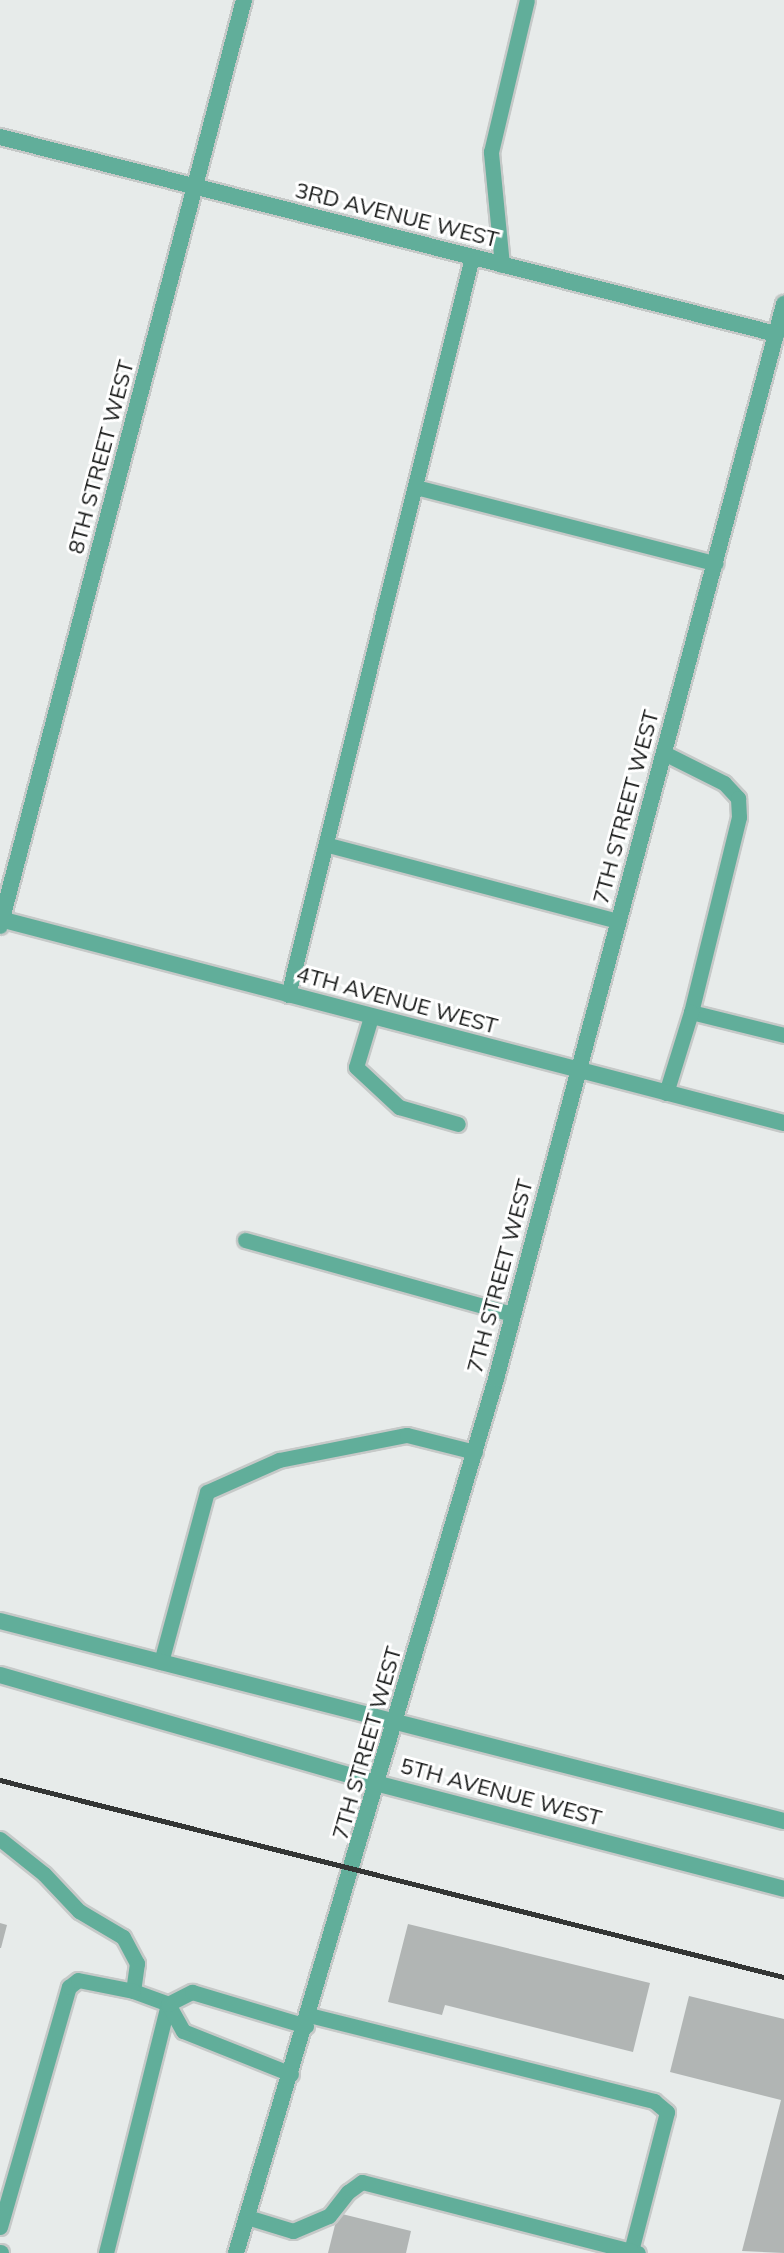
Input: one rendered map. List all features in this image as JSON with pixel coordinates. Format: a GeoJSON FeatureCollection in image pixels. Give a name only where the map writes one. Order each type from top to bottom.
{"type":"FeatureCollection","features":[{"type":"Feature","properties":{"kind":"street","name":"8TH STREET WEST"},"geometry":{"type":"LineString","coordinates":[[0,922],[244,0]]}},
{"type":"Feature","properties":{"kind":"street","name":"3RD AVENUE WEST"},"geometry":{"type":"LineString","coordinates":[[0,137],[780,335]]}},
{"type":"Feature","properties":{"kind":"street","name":"7TH STREET WEST"},"geometry":{"type":"LineString","coordinates":[[236,2253],[379,1784],[475,1452],[715,563],[780,335],[784,304]]}},
{"type":"Feature","properties":{"kind":"street","name":"4TH AVENUE WEST"},"geometry":{"type":"LineString","coordinates":[[0,922],[784,1123]]}},
{"type":"Feature","properties":{"kind":"street","name":"5TH AVENUE WEST"},"geometry":{"type":"LineString","coordinates":[[0,1621],[784,1821]]}},
{"type":"Feature","properties":{"kind":"street","name":"5TH AVENUE WEST"},"geometry":{"type":"LineString","coordinates":[[0,1675],[379,1784],[784,1889]]}},
{"type":"Feature","properties":{"kind":"lane"},"geometry":{"type":"LineString","coordinates":[[502,265],[491,152],[527,0]]}},
{"type":"Feature","properties":{"kind":"lane"},"geometry":{"type":"LineString","coordinates":[[288,995],[328,845],[472,257]]}},
{"type":"Feature","properties":{"kind":"lane"},"geometry":{"type":"LineString","coordinates":[[416,487],[715,563]]}},
{"type":"Feature","properties":{"kind":"lane"},"geometry":{"type":"LineString","coordinates":[[664,753],[724,783],[738,798],[739,818],[691,1012],[666,1093]]}},
{"type":"Feature","properties":{"kind":"lane"},"geometry":{"type":"LineString","coordinates":[[328,845],[618,921]]}},
{"type":"Feature","properties":{"kind":"lane"},"geometry":{"type":"LineString","coordinates":[[691,1012],[784,1035]]}},
{"type":"Feature","properties":{"kind":"lane"},"geometry":{"type":"LineString","coordinates":[[371,1017],[356,1067],[399,1107],[458,1124]]}},
{"type":"Feature","properties":{"kind":"lane"},"geometry":{"type":"LineString","coordinates":[[245,1240],[512,1314]]}},
{"type":"Feature","properties":{"kind":"lane"},"geometry":{"type":"LineString","coordinates":[[161,1662],[207,1492],[279,1460],[407,1436],[475,1452]]}},
{"type":"Feature","properties":{"kind":"lane"},"geometry":{"type":"LineString","coordinates":[[0,1839],[44,1874],[79,1911],[123,1937],[137,1963],[133,1991]]}},
{"type":"Feature","properties":{"kind":"lane"},"geometry":{"type":"LineString","coordinates":[[0,2227],[69,1987],[78,1980],[133,1991],[168,2004],[183,2031],[291,2074]]}},
{"type":"Feature","properties":{"kind":"lane"},"geometry":{"type":"LineString","coordinates":[[106,2253],[168,2004],[192,1992],[654,2101],[668,2112],[635,2252],[362,2182],[348,2192],[329,2216],[293,2231],[247,2217]]}},
{"type":"Feature","properties":{"kind":"building"},"geometry":{"type":"Polygon","coordinates":[[[0,1923],[7,1925],[1,1948],[0,1948],[0,1923]]]}},
{"type":"Feature","properties":{"kind":"building"},"geometry":{"type":"Polygon","coordinates":[[[408,1924],[650,1983],[633,2052],[445,2005],[442,2015],[388,2002],[408,1924]]]}},
{"type":"Feature","properties":{"kind":"building"},"geometry":{"type":"Polygon","coordinates":[[[689,1996],[784,2019],[784,2253],[742,2251],[781,2100],[670,2072],[689,1996]]]}},
{"type":"Feature","properties":{"kind":"building"},"geometry":{"type":"Polygon","coordinates":[[[338,2213],[411,2231],[406,2253],[328,2253],[338,2213]]]}},
{"type":"Feature","properties":{"kind":"railway"},"geometry":{"type":"LineString","coordinates":[[0,1780],[784,1977]]}}]}
